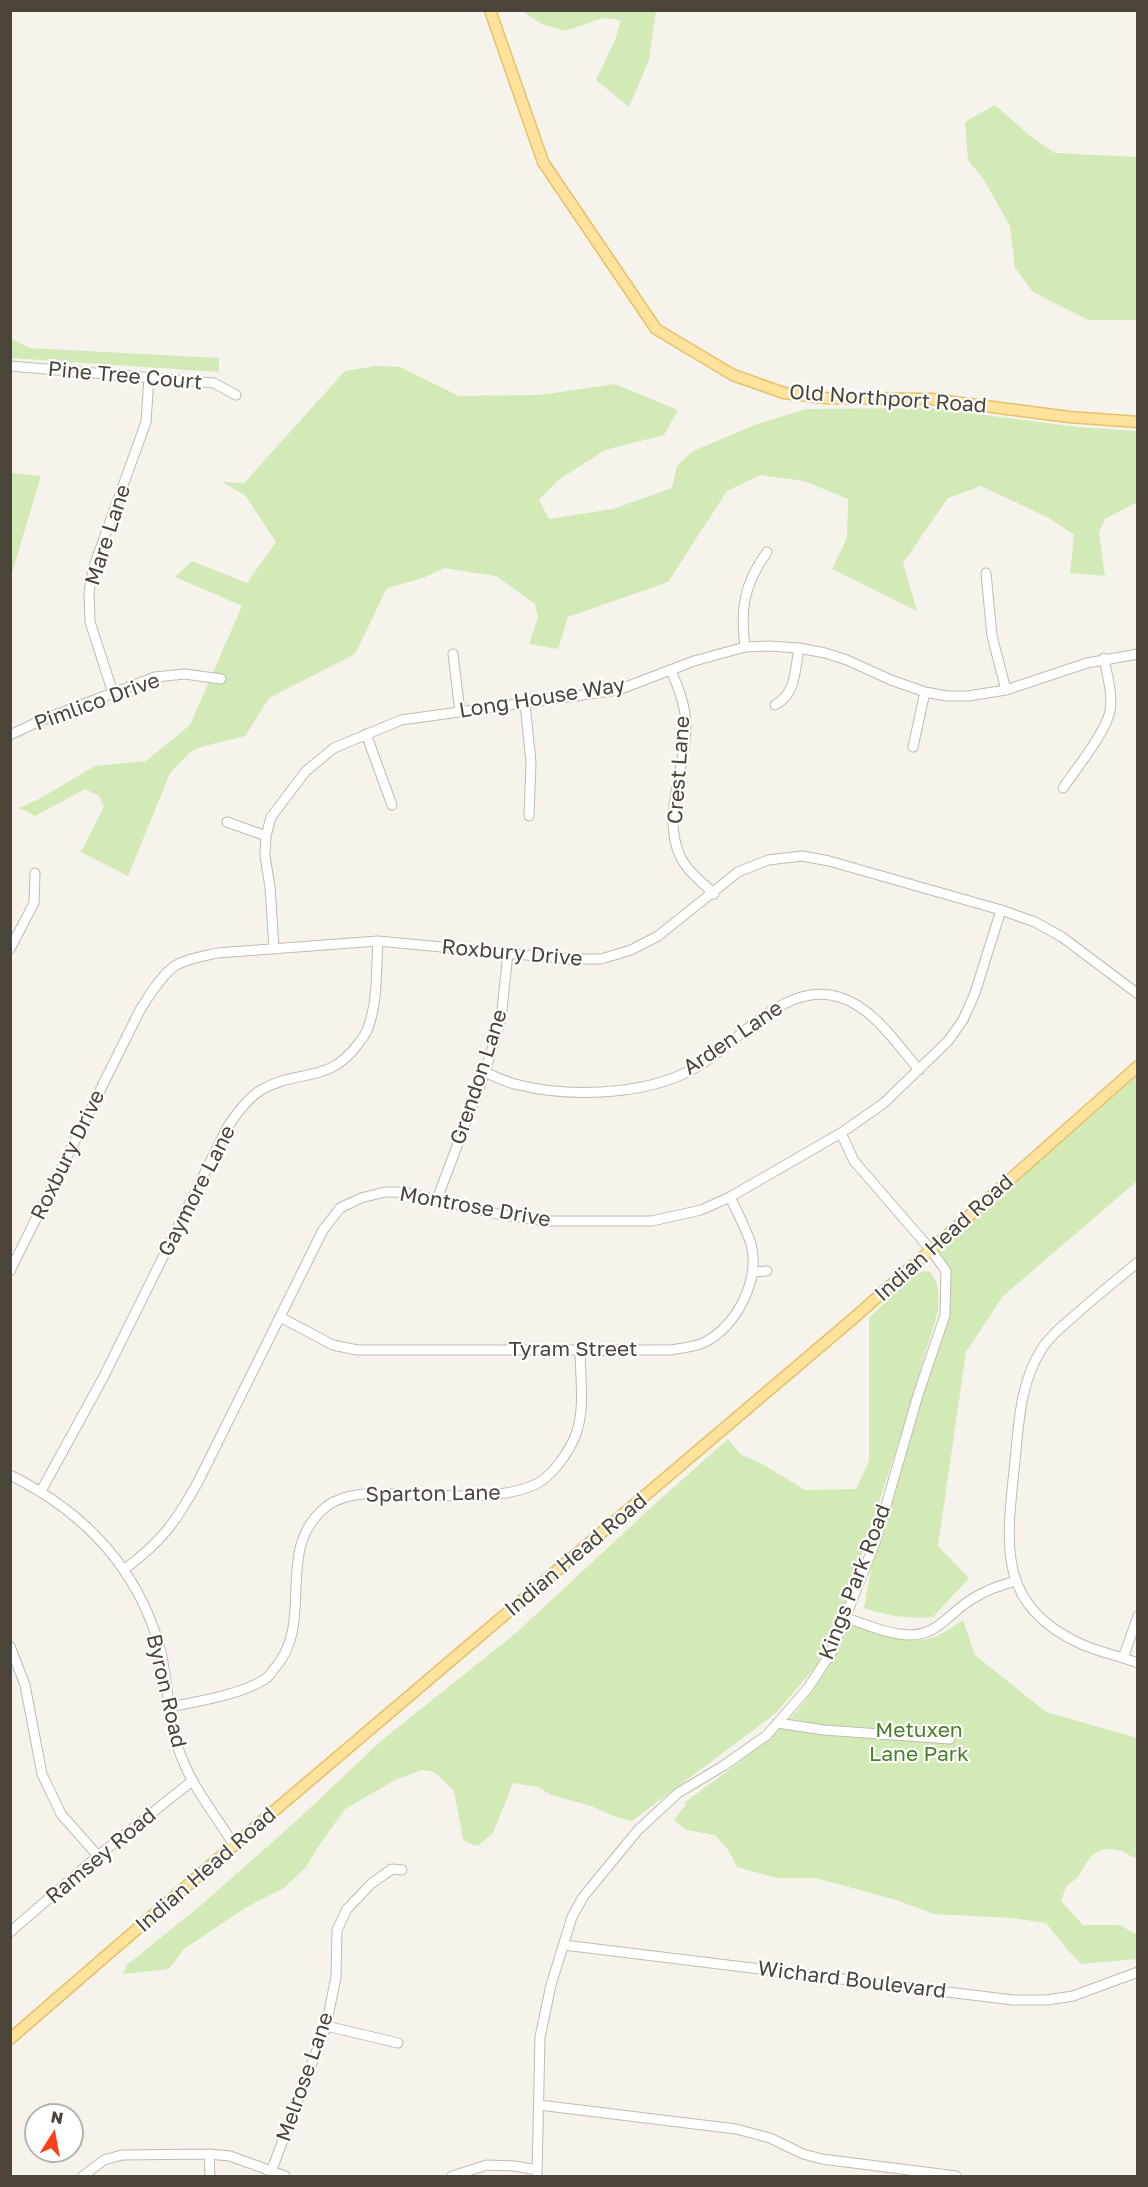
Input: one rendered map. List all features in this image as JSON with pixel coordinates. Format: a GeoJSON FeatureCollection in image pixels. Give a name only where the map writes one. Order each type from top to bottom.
{"type":"FeatureCollection","features":[{"type":"Feature","properties":{"kind":"main road","name":"Old Northport Road"},"geometry":{"type":"LineString","coordinates":[[489,10],[543,162],[656,329],[733,375],[784,393],[825,398],[931,399],[1069,417],[1137,422]]}},
{"type":"Feature","properties":{"kind":"main road","name":"Indian Head Road"},"geometry":{"type":"LineString","coordinates":[[10,2039],[234,1845],[846,1325],[1137,1066]]}},
{"type":"Feature","properties":{"kind":"street","name":"Pine Tree Court"},"geometry":{"type":"LineString","coordinates":[[10,366],[214,383],[236,395]]}},
{"type":"Feature","properties":{"kind":"street","name":"Mare Lane"},"geometry":{"type":"LineString","coordinates":[[113,693],[90,622],[89,592],[94,566],[146,422],[149,377]]}},
{"type":"Feature","properties":{"kind":"street"},"geometry":{"type":"LineString","coordinates":[[745,647],[742,627],[744,599],[754,570],[767,552]]}},
{"type":"Feature","properties":{"kind":"street"},"geometry":{"type":"LineString","coordinates":[[986,573],[992,636],[1006,690]]}},
{"type":"Feature","properties":{"kind":"street","name":"Long House Way"},"geometry":{"type":"LineString","coordinates":[[266,836],[271,817],[306,771],[334,748],[401,720],[618,690],[671,670],[745,647],[799,648],[847,660],[891,681],[925,692],[947,696],[968,696],[1006,690],[1104,658],[1137,654]]}},
{"type":"Feature","properties":{"kind":"street"},"geometry":{"type":"LineString","coordinates":[[775,705],[784,701],[791,692],[799,648]]}},
{"type":"Feature","properties":{"kind":"street"},"geometry":{"type":"LineString","coordinates":[[453,654],[460,712]]}},
{"type":"Feature","properties":{"kind":"street"},"geometry":{"type":"LineString","coordinates":[[1063,788],[1102,729],[1110,711],[1110,691],[1104,658]]}},
{"type":"Feature","properties":{"kind":"street","name":"Crest Lane"},"geometry":{"type":"LineString","coordinates":[[671,670],[683,704],[686,725],[673,814],[674,837],[680,857],[714,894]]}},
{"type":"Feature","properties":{"kind":"street","name":"Pimlico Drive"},"geometry":{"type":"LineString","coordinates":[[10,735],[42,720],[154,677],[185,674],[220,679]]}},
{"type":"Feature","properties":{"kind":"street"},"geometry":{"type":"LineString","coordinates":[[913,747],[925,692]]}},
{"type":"Feature","properties":{"kind":"street"},"geometry":{"type":"LineString","coordinates":[[525,704],[531,762],[529,816]]}},
{"type":"Feature","properties":{"kind":"street"},"geometry":{"type":"LineString","coordinates":[[366,734],[392,805]]}},
{"type":"Feature","properties":{"kind":"street"},"geometry":{"type":"LineString","coordinates":[[228,822],[266,836],[265,856],[270,888],[274,949]]}},
{"type":"Feature","properties":{"kind":"street","name":"Roxbury Drive"},"geometry":{"type":"LineString","coordinates":[[10,1271],[14,1254],[140,1010],[154,988],[173,967],[198,957],[217,953],[378,941],[569,959],[601,959],[632,950],[658,936],[714,894],[738,872],[768,860],[802,855],[1001,910],[1035,922],[1062,937],[1137,994]]}},
{"type":"Feature","properties":{"kind":"street"},"geometry":{"type":"LineString","coordinates":[[10,949],[34,903],[35,873]]}},
{"type":"Feature","properties":{"kind":"street","name":"Montrose Drive"},"geometry":{"type":"LineString","coordinates":[[125,1569],[148,1552],[177,1519],[198,1482],[323,1230],[340,1208],[361,1198],[385,1192],[405,1192],[497,1214],[546,1221],[652,1221],[701,1210],[730,1197],[841,1133],[884,1103],[948,1041],[963,1020],[975,993],[1001,910]]}},
{"type":"Feature","properties":{"kind":"street","name":"Gaymore Lane"},"geometry":{"type":"LineString","coordinates":[[41,1491],[103,1378],[227,1128],[241,1108],[261,1090],[333,1068],[353,1051],[368,1030],[374,1007],[378,941]]}},
{"type":"Feature","properties":{"kind":"street","name":"Grendon Lane"},"geometry":{"type":"LineString","coordinates":[[437,1199],[485,1072],[501,1019],[508,953]]}},
{"type":"Feature","properties":{"kind":"street","name":"Arden Lane"},"geometry":{"type":"LineString","coordinates":[[485,1072],[517,1085],[548,1091],[595,1092],[649,1086],[682,1075],[718,1053],[790,1000],[813,993],[839,997],[858,1006],[889,1034],[919,1070]]}},
{"type":"Feature","properties":{"kind":"street","name":"Kings Park Road"},"geometry":{"type":"LineString","coordinates":[[537,2173],[540,2037],[551,1985],[572,1917],[584,1897],[638,1830],[678,1793],[723,1766],[767,1735],[820,1671],[831,1653],[846,1618],[876,1540],[918,1395],[945,1315],[946,1271],[931,1250],[854,1161],[841,1133]]}},
{"type":"Feature","properties":{"kind":"street","name":"Tyram Street"},"geometry":{"type":"LineString","coordinates":[[280,1317],[333,1345],[357,1350],[671,1350],[703,1342],[726,1326],[732,1318],[743,1302],[754,1272],[752,1245],[730,1197]]}},
{"type":"Feature","properties":{"kind":"street"},"geometry":{"type":"LineString","coordinates":[[1137,1262],[1063,1326],[1044,1346],[1030,1371],[1022,1396],[1008,1542],[1015,1581],[1031,1607],[1053,1629],[1082,1645],[1137,1663]]}},
{"type":"Feature","properties":{"kind":"street"},"geometry":{"type":"LineString","coordinates":[[754,1272],[767,1271]]}},
{"type":"Feature","properties":{"kind":"street","name":"Sparton Lane"},"geometry":{"type":"LineString","coordinates":[[170,1707],[205,1700],[245,1688],[265,1679],[279,1664],[290,1647],[294,1627],[296,1558],[303,1536],[314,1518],[328,1505],[349,1496],[372,1493],[488,1495],[510,1493],[535,1485],[552,1471],[569,1452],[578,1430],[580,1349]]}},
{"type":"Feature","properties":{"kind":"street","name":"Byron Road"},"geometry":{"type":"LineString","coordinates":[[10,1475],[41,1491],[79,1519],[103,1541],[125,1569],[146,1609],[160,1649],[180,1755],[192,1781],[234,1845]]}},
{"type":"Feature","properties":{"kind":"street"},"geometry":{"type":"LineString","coordinates":[[846,1618],[900,1634],[921,1634],[945,1623],[969,1600],[990,1588],[1015,1581]]}},
{"type":"Feature","properties":{"kind":"street"},"geometry":{"type":"LineString","coordinates":[[1123,1658],[1137,1616]]}},
{"type":"Feature","properties":{"kind":"street"},"geometry":{"type":"LineString","coordinates":[[10,1646],[25,1685],[42,1774],[61,1814],[98,1856]]}},
{"type":"Feature","properties":{"kind":"street"},"geometry":{"type":"LineString","coordinates":[[777,1724],[824,1730],[950,1739]]}},
{"type":"Feature","properties":{"kind":"street","name":"Ramsey Road"},"geometry":{"type":"LineString","coordinates":[[10,1932],[98,1856],[192,1781]]}},
{"type":"Feature","properties":{"kind":"street","name":"Melrose Lane"},"geometry":{"type":"LineString","coordinates":[[271,2172],[326,2026],[336,1977],[337,1930],[347,1909],[372,1883],[392,1869],[402,1870]]}},
{"type":"Feature","properties":{"kind":"street","name":"Wichard Boulevard"},"geometry":{"type":"LineString","coordinates":[[564,1944],[1013,2000],[1047,2000],[1073,1996],[1137,1972]]}},
{"type":"Feature","properties":{"kind":"street"},"geometry":{"type":"LineString","coordinates":[[326,2026],[398,2043]]}},
{"type":"Feature","properties":{"kind":"street"},"geometry":{"type":"LineString","coordinates":[[539,2105],[736,2129],[770,2138],[803,2154],[876,2171],[956,2176]]}},
{"type":"Feature","properties":{"kind":"street"},"geometry":{"type":"LineString","coordinates":[[209,2154],[210,2176]]}},
{"type":"Feature","properties":{"kind":"street"},"geometry":{"type":"LineString","coordinates":[[83,2176],[104,2160],[122,2156],[209,2154],[230,2156],[285,2176]]}},
{"type":"Feature","properties":{"kind":"street"},"geometry":{"type":"LineString","coordinates":[[452,2176],[487,2165],[515,2166],[537,2173]]}},
{"type":"Feature","properties":{"kind":"green space"},"geometry":{"type":"Polygon","coordinates":[[[522,11],[656,11],[649,60],[629,107],[596,80],[615,40],[621,20],[603,18],[565,31],[542,24],[522,11]]]}},
{"type":"Feature","properties":{"kind":"green space"},"geometry":{"type":"Polygon","coordinates":[[[995,105],[1029,135],[1055,153],[1137,157],[1137,320],[1088,320],[1033,292],[1015,268],[1010,226],[984,180],[968,160],[965,122],[995,105]]]}},
{"type":"Feature","properties":{"kind":"green space"},"geometry":{"type":"Polygon","coordinates":[[[10,338],[29,348],[219,358],[219,372],[11,358],[10,338]]]}},
{"type":"Feature","properties":{"kind":"green space"},"geometry":{"type":"Polygon","coordinates":[[[376,366],[400,367],[459,396],[540,395],[615,384],[678,410],[664,435],[605,450],[557,481],[539,500],[549,519],[613,509],[672,488],[677,466],[693,451],[757,424],[807,409],[930,408],[1078,427],[1137,431],[1137,504],[1105,519],[1099,532],[1105,576],[1070,573],[1074,535],[1049,518],[981,486],[948,498],[903,563],[917,611],[832,569],[847,538],[848,499],[804,481],[760,475],[727,491],[668,582],[568,617],[558,649],[529,644],[538,618],[535,604],[496,576],[444,568],[423,578],[387,588],[355,654],[269,698],[245,736],[201,747],[189,753],[170,773],[128,876],[81,852],[104,807],[99,796],[85,789],[35,816],[19,808],[95,766],[146,761],[190,725],[242,606],[175,577],[192,561],[247,583],[276,542],[245,495],[222,482],[244,483],[345,371],[376,366]]]}},
{"type":"Feature","properties":{"kind":"green space"},"geometry":{"type":"Polygon","coordinates":[[[10,473],[41,476],[11,576],[10,473]]]}},
{"type":"Feature","properties":{"kind":"green space"},"geometry":{"type":"Polygon","coordinates":[[[1137,1066],[1137,1181],[1003,1296],[966,1352],[938,1546],[969,1578],[933,1617],[898,1616],[864,1608],[876,1540],[945,1315],[946,1271],[931,1250],[1137,1066]]]}},
{"type":"Feature","properties":{"kind":"green space"},"geometry":{"type":"Polygon","coordinates":[[[924,1271],[930,1272],[936,1281],[939,1295],[938,1311],[901,1435],[842,1614],[817,1665],[776,1713],[632,1821],[551,1795],[538,1787],[513,1783],[493,1833],[478,1846],[463,1839],[454,1791],[434,1772],[422,1770],[395,1780],[345,1809],[306,1867],[284,1888],[245,1908],[184,1949],[169,1969],[123,1974],[127,1965],[200,1906],[294,1823],[382,1740],[516,1633],[728,1439],[740,1454],[762,1464],[805,1490],[856,1489],[869,1461],[869,1318],[913,1275],[924,1271]]]}},
{"type":"Feature","properties":{"kind":"green space","name":"Metuxen Lane Park"},"geometry":{"type":"Polygon","coordinates":[[[963,1620],[975,1655],[1046,1712],[1137,1738],[1137,1858],[1115,1849],[1098,1852],[1093,1855],[1077,1878],[1066,1887],[1061,1901],[1083,1925],[1119,1925],[1137,1934],[1137,1959],[1081,1964],[1046,1923],[1012,1918],[934,1914],[896,1900],[816,1878],[777,1878],[737,1867],[729,1851],[715,1835],[686,1830],[674,1820],[687,1803],[684,1803],[752,1752],[799,1709],[823,1676],[848,1623],[888,1637],[920,1640],[938,1635],[963,1620]]]}}]}
